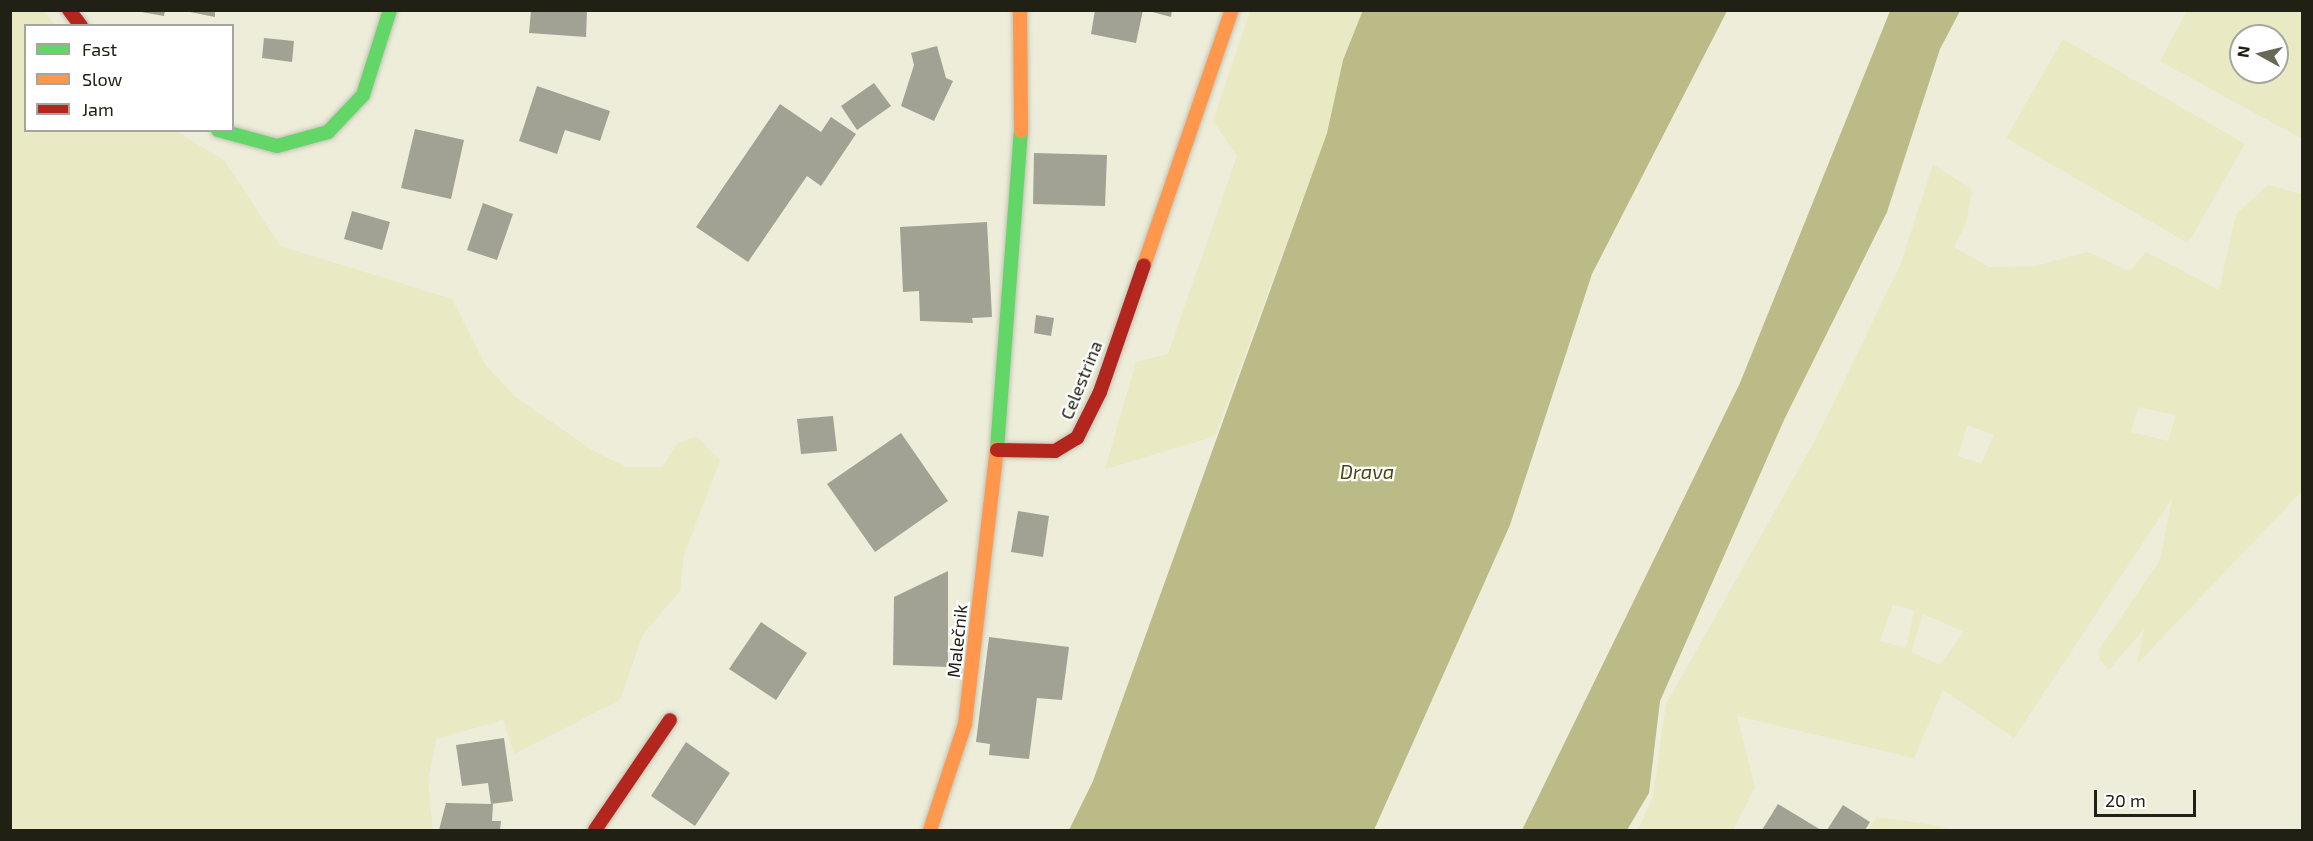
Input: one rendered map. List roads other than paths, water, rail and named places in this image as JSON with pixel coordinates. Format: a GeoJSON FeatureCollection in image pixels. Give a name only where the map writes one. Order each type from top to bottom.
{"type":"FeatureCollection","features":[{"type":"Feature","properties":{"kind":"street"},"geometry":{"type":"LineString","coordinates":[[69,10],[80,24]]}},
{"type":"Feature","properties":{"kind":"street"},"geometry":{"type":"LineString","coordinates":[[225,132],[277,146],[306,142],[328,132],[363,95],[390,10]]}},
{"type":"Feature","properties":{"kind":"street"},"geometry":{"type":"LineString","coordinates":[[997,450],[1022,139],[1020,10]]}},
{"type":"Feature","properties":{"kind":"street","name":"Celestrina"},"geometry":{"type":"LineString","coordinates":[[997,450],[1055,451],[1077,438],[1100,392],[1232,10]]}},
{"type":"Feature","properties":{"kind":"street","name":"Malečnik"},"geometry":{"type":"LineString","coordinates":[[930,831],[965,724],[997,450]]}},
{"type":"Feature","properties":{"kind":"street"},"geometry":{"type":"LineString","coordinates":[[595,831],[670,720]]}},
{"type":"Feature","properties":{"kind":"water","name":"Drava"},"geometry":{"type":"Polygon","coordinates":[[[1363,10],[1727,11],[1592,274],[1510,525],[1374,830],[1069,830],[1093,781],[1327,133],[1343,60],[1363,10]]]}},
{"type":"Feature","properties":{"kind":"water"},"geometry":{"type":"Polygon","coordinates":[[[1890,11],[1960,11],[1940,49],[1887,212],[1784,420],[1660,701],[1649,793],[1627,830],[1522,830],[1740,383],[1890,11]]]}}]}
